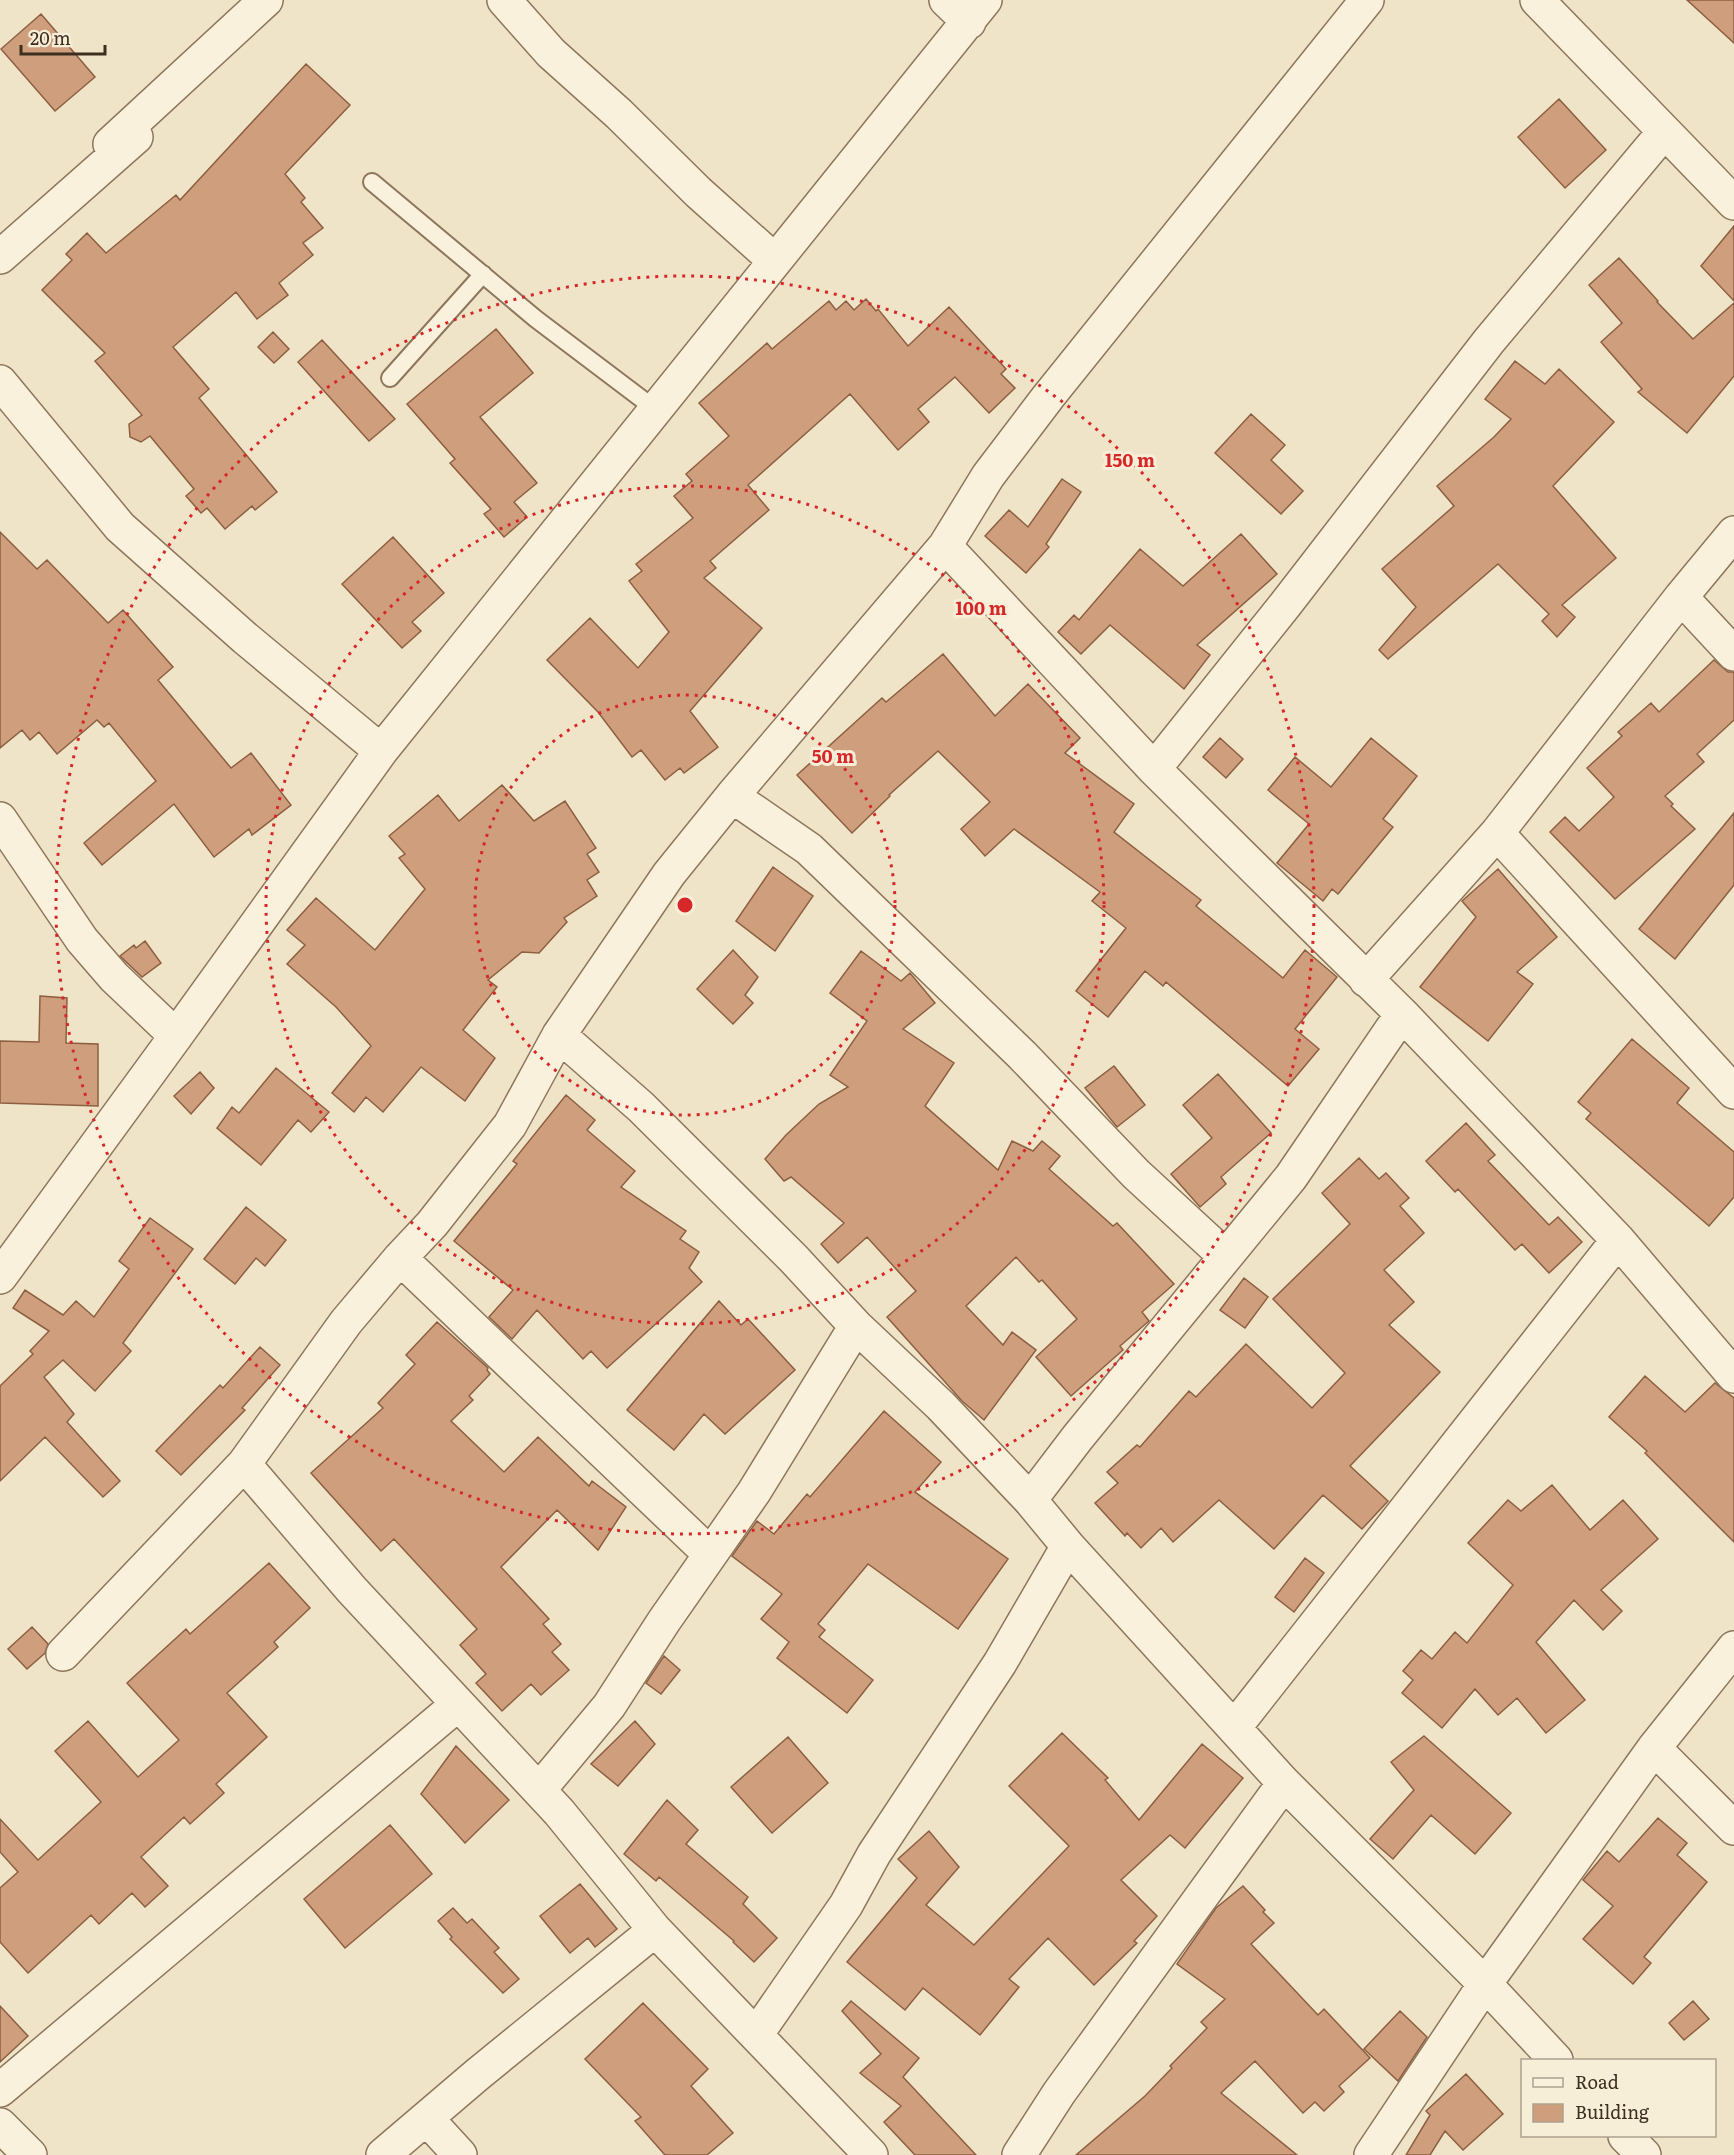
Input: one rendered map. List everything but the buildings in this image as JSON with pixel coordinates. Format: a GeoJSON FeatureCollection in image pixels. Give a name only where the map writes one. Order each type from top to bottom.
{"type":"FeatureCollection","features":[{"type":"Feature","properties":{"kind":"street"},"geometry":{"type":"LineString","coordinates":[[111,144],[266,0]]}},
{"type":"Feature","properties":{"kind":"street"},"geometry":{"type":"LineString","coordinates":[[504,0],[551,53],[619,114],[698,192],[774,260]]}},
{"type":"Feature","properties":{"kind":"street"},"geometry":{"type":"LineString","coordinates":[[63,1654],[244,1464],[346,1322],[432,1224],[510,1125],[558,1035],[669,874],[732,796],[945,546],[988,476],[1048,397],[1367,0]]}},
{"type":"Feature","properties":{"kind":"street"},"geometry":{"type":"LineString","coordinates":[[1537,0],[1734,203]]}},
{"type":"Feature","properties":{"kind":"street"},"geometry":{"type":"LineString","coordinates":[[0,1277],[381,751],[774,260],[967,8]]}},
{"type":"Feature","properties":{"kind":"street"},"geometry":{"type":"LineString","coordinates":[[0,257],[153,121]]}},
{"type":"Feature","properties":{"kind":"street"},"geometry":{"type":"LineString","coordinates":[[1154,769],[1285,605],[1489,341],[1664,132]]}},
{"type":"Feature","properties":{"kind":"street"},"geometry":{"type":"LineString","coordinates":[[0,382],[120,527],[245,638],[381,751]]}},
{"type":"Feature","properties":{"kind":"street"},"geometry":{"type":"LineString","coordinates":[[1366,980],[1497,833],[1681,597],[1734,533]]}},
{"type":"Feature","properties":{"kind":"street"},"geometry":{"type":"LineString","coordinates":[[945,546],[1154,769],[1402,1014],[1618,1240],[1734,1376]]}},
{"type":"Feature","properties":{"kind":"street"},"geometry":{"type":"LineString","coordinates":[[1681,597],[1734,654]]}},
{"type":"Feature","properties":{"kind":"street"},"geometry":{"type":"LineString","coordinates":[[732,796],[809,849],[1022,1055],[1136,1174],[1225,1256]]}},
{"type":"Feature","properties":{"kind":"street"},"geometry":{"type":"LineString","coordinates":[[0,819],[82,940],[114,977],[176,1036]]}},
{"type":"Feature","properties":{"kind":"street"},"geometry":{"type":"LineString","coordinates":[[1497,833],[1734,1092]]}},
{"type":"Feature","properties":{"kind":"street"},"geometry":{"type":"LineString","coordinates":[[1030,1500],[1078,1437],[1291,1177],[1402,1014]]}},
{"type":"Feature","properties":{"kind":"street"},"geometry":{"type":"LineString","coordinates":[[558,1035],[641,1107],[793,1258],[856,1326],[941,1407],[1030,1500],[1068,1546],[1284,1783],[1485,1984],[1554,2059]]}},
{"type":"Feature","properties":{"kind":"street"},"geometry":{"type":"LineString","coordinates":[[1234,1728],[1618,1240]]}},
{"type":"Feature","properties":{"kind":"street"},"geometry":{"type":"LineString","coordinates":[[400,1258],[710,1554]]}},
{"type":"Feature","properties":{"kind":"street"},"geometry":{"type":"LineString","coordinates":[[539,1790],[609,1706],[664,1621],[754,1492],[856,1326]]}},
{"type":"Feature","properties":{"kind":"street"},"geometry":{"type":"LineString","coordinates":[[244,1464],[352,1590],[457,1705],[539,1790],[656,1930],[871,2155]]}},
{"type":"Feature","properties":{"kind":"street"},"geometry":{"type":"LineString","coordinates":[[756,2035],[846,1905],[874,1854],[1000,1663],[1068,1546]]}},
{"type":"Feature","properties":{"kind":"street"},"geometry":{"type":"LineString","coordinates":[[1371,2155],[1485,1984],[1654,1748],[1734,1648]]}},
{"type":"Feature","properties":{"kind":"street"},"geometry":{"type":"LineString","coordinates":[[0,2090],[457,1705]]}},
{"type":"Feature","properties":{"kind":"street"},"geometry":{"type":"LineString","coordinates":[[1654,1748],[1734,1828]]}},
{"type":"Feature","properties":{"kind":"street"},"geometry":{"type":"LineString","coordinates":[[1019,2155],[1059,2093],[1284,1783]]}},
{"type":"Feature","properties":{"kind":"street"},"geometry":{"type":"LineString","coordinates":[[383,2155],[427,2120],[478,2074],[656,1930]]}},
{"type":"Feature","properties":{"kind":"street"},"geometry":{"type":"LineString","coordinates":[[427,2120],[460,2155]]}},
{"type":"Feature","properties":{"kind":"street"},"geometry":{"type":"LineString","coordinates":[[0,2125],[30,2155]]}},
{"type":"Feature","properties":{"kind":"street"},"geometry":{"type":"LineString","coordinates":[[1626,2137],[1644,2155]]}},
{"type":"Feature","properties":{"kind":"lane"},"geometry":{"type":"LineString","coordinates":[[372,182],[536,319],[655,409]]}},
{"type":"Feature","properties":{"kind":"lane"},"geometry":{"type":"LineString","coordinates":[[390,378],[483,274]]}}]}
